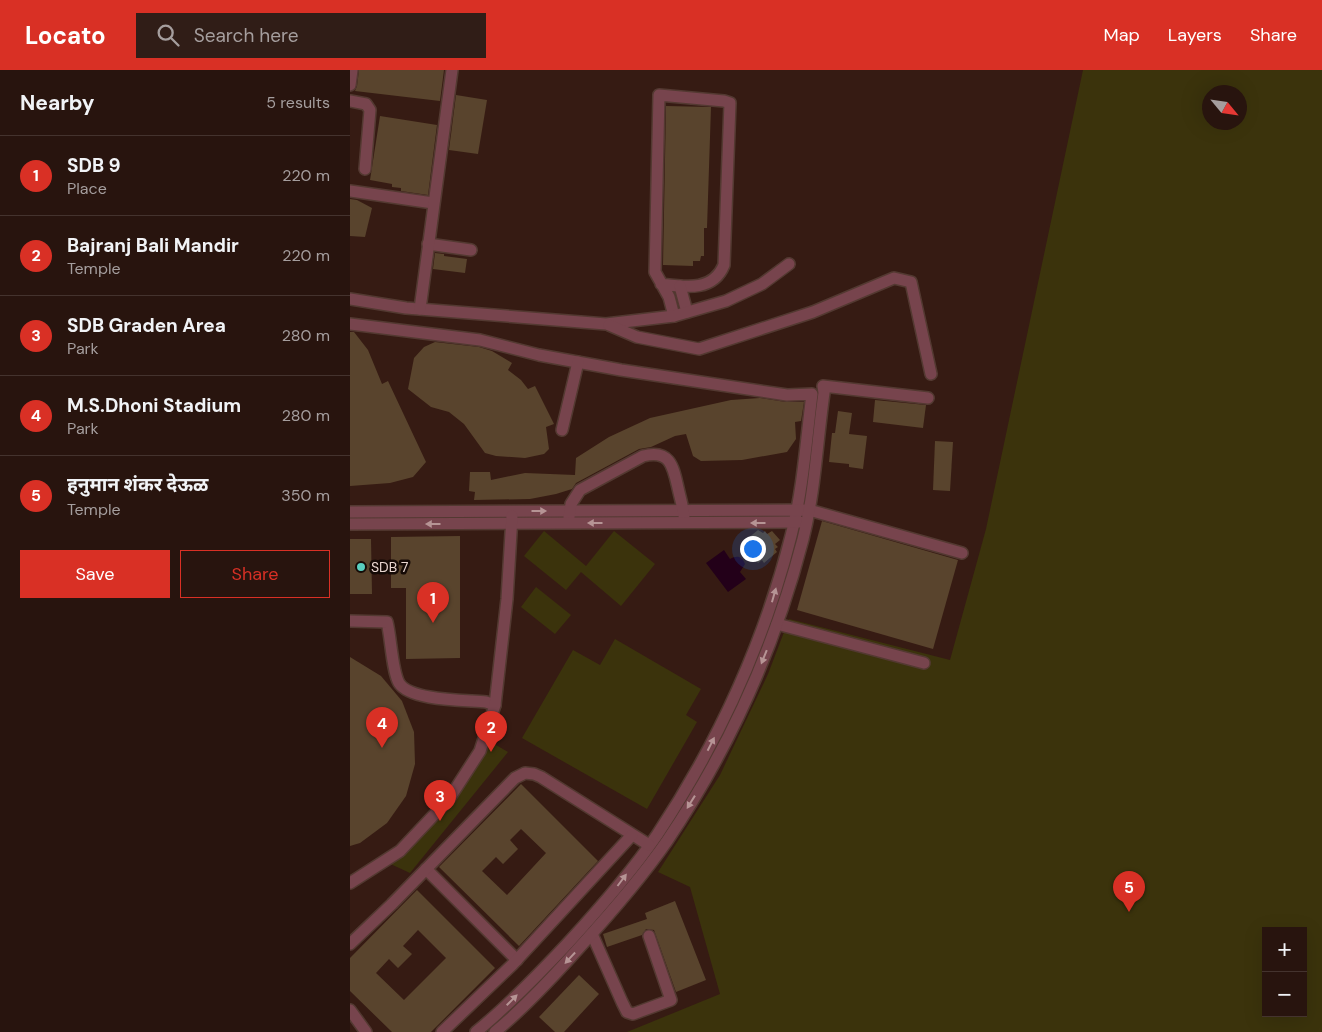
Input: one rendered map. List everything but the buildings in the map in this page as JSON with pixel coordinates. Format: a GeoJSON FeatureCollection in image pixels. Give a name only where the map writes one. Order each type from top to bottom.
{"type":"FeatureCollection","features":[{"type":"Feature","properties":{"kind":"street"},"geometry":{"type":"LineString","coordinates":[[350,85],[352,70]]}},
{"type":"Feature","properties":{"kind":"street"},"geometry":{"type":"LineString","coordinates":[[420,309],[452,70]]}},
{"type":"Feature","properties":{"kind":"street"},"geometry":{"type":"LineString","coordinates":[[661,284],[680,286],[706,284],[715,280],[724,265],[730,103],[659,95],[655,272],[661,284],[669,297],[674,316]]}},
{"type":"Feature","properties":{"kind":"street"},"geometry":{"type":"LineString","coordinates":[[350,101],[366,104],[370,110],[365,170]]}},
{"type":"Feature","properties":{"kind":"street"},"geometry":{"type":"LineString","coordinates":[[350,191],[434,204]]}},
{"type":"Feature","properties":{"kind":"street"},"geometry":{"type":"LineString","coordinates":[[428,244],[471,250]]}},
{"type":"Feature","properties":{"kind":"street"},"geometry":{"type":"LineString","coordinates":[[350,299],[420,309],[606,324],[674,316],[726,300],[762,284],[789,264]]}},
{"type":"Feature","properties":{"kind":"street"},"geometry":{"type":"LineString","coordinates":[[606,324],[637,337],[699,349],[814,312],[894,278],[910,282],[931,374]]}},
{"type":"Feature","properties":{"kind":"street"},"geometry":{"type":"LineString","coordinates":[[680,286],[687,312]]}},
{"type":"Feature","properties":{"kind":"street"},"geometry":{"type":"LineString","coordinates":[[350,324],[480,340],[539,355],[621,370],[787,395],[812,394],[794,522],[768,615],[737,692],[700,766],[649,845],[606,901],[550,962],[476,1032]]}},
{"type":"Feature","properties":{"kind":"street"},"geometry":{"type":"LineString","coordinates":[[562,430],[578,362]]}},
{"type":"Feature","properties":{"kind":"street"},"geometry":{"type":"LineString","coordinates":[[495,1032],[559,970],[615,909],[666,842],[710,771],[748,697],[777,624],[809,510],[824,393],[823,386],[928,398]]}},
{"type":"Feature","properties":{"kind":"street"},"geometry":{"type":"LineString","coordinates":[[569,517],[571,504],[580,490],[643,456],[654,455],[664,457],[673,468],[684,523]]}},
{"type":"Feature","properties":{"kind":"street"},"geometry":{"type":"LineString","coordinates":[[350,524],[511,523],[569,517],[683,511],[809,510],[962,553]]}},
{"type":"Feature","properties":{"kind":"street"},"geometry":{"type":"LineString","coordinates":[[350,512],[512,511],[569,517],[684,523],[806,522]]}},
{"type":"Feature","properties":{"kind":"street"},"geometry":{"type":"LineString","coordinates":[[350,883],[400,851],[449,799],[480,750],[495,705],[507,599],[512,511]]}},
{"type":"Feature","properties":{"kind":"street"},"geometry":{"type":"LineString","coordinates":[[350,621],[387,622],[394,668],[399,684],[408,690],[420,696],[486,702],[495,705]]}},
{"type":"Feature","properties":{"kind":"street"},"geometry":{"type":"LineString","coordinates":[[777,624],[924,663]]}},
{"type":"Feature","properties":{"kind":"street"},"geometry":{"type":"LineString","coordinates":[[350,944],[515,778],[525,774],[534,774],[557,786],[649,845]]}},
{"type":"Feature","properties":{"kind":"street"},"geometry":{"type":"LineString","coordinates":[[442,1032],[517,960],[632,835]]}},
{"type":"Feature","properties":{"kind":"street"},"geometry":{"type":"LineString","coordinates":[[426,869],[517,960]]}},
{"type":"Feature","properties":{"kind":"street"},"geometry":{"type":"LineString","coordinates":[[592,934],[627,1012],[633,1014],[671,1000],[649,936]]}},
{"type":"Feature","properties":{"kind":"street"},"geometry":{"type":"LineString","coordinates":[[350,1010],[366,1032]]}},
{"type":"Feature","properties":{"kind":"shaded area"},"geometry":{"type":"Polygon","coordinates":[[[1083,70],[1322,70],[1322,1032],[627,1032],[720,994],[690,887],[658,872],[720,775],[768,674],[789,619],[950,660],[986,529],[1083,70]]]}},
{"type":"Feature","properties":{"kind":"shaded area"},"geometry":{"type":"Polygon","coordinates":[[[544,531],[586,566],[614,531],[655,564],[621,606],[581,572],[566,590],[524,556],[544,531]]]}},
{"type":"Feature","properties":{"kind":"shaded area"},"geometry":{"type":"Polygon","coordinates":[[[724,550],[730,559],[739,557],[745,564],[740,572],[746,579],[728,592],[706,563],[724,550]]]}},
{"type":"Feature","properties":{"kind":"shaded area"},"geometry":{"type":"Polygon","coordinates":[[[536,587],[571,615],[555,634],[521,607],[536,587]]]}},
{"type":"Feature","properties":{"kind":"shaded area"},"geometry":{"type":"Polygon","coordinates":[[[615,639],[701,689],[686,715],[697,722],[647,809],[522,738],[573,650],[600,665],[615,639]]]}},
{"type":"Feature","properties":{"kind":"shaded area"},"geometry":{"type":"Polygon","coordinates":[[[484,738],[508,752],[410,873],[384,861],[445,803],[484,738]]]}},
{"type":"Feature","properties":{"kind":"place","name":"SDB 7"},"geometry":{"type":"Point","coordinates":[361,567]}},
{"type":"Feature","properties":{"kind":"place","name":"SDB 9"},"geometry":{"type":"Point","coordinates":[433,623]}},
{"type":"Feature","properties":{"kind":"place","name":"M.S.Dhoni Stadium"},"geometry":{"type":"Point","coordinates":[382,748]}},
{"type":"Feature","properties":{"kind":"place","name":"Bajranj Bali Mandir"},"geometry":{"type":"Point","coordinates":[491,752]}},
{"type":"Feature","properties":{"kind":"place","name":"SDB Graden Area"},"geometry":{"type":"Point","coordinates":[440,821]}},
{"type":"Feature","properties":{"kind":"place","name":"हनुमान शंकर देऊळ"},"geometry":{"type":"Point","coordinates":[1129,912]}}]}
